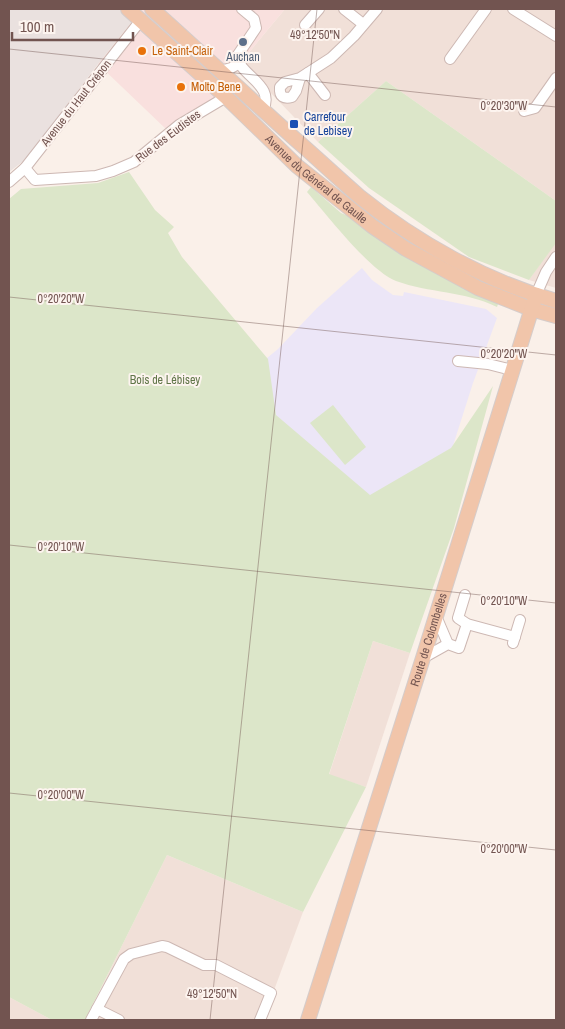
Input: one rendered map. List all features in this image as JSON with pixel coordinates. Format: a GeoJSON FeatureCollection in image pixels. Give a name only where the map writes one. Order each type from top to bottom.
{"type":"FeatureCollection","features":[{"type":"Feature","properties":{"kind":"main road","name":"Avenue du Général de Gaulle"},"geometry":{"type":"LineString","coordinates":[[128,9],[148,12],[220,70],[354,192],[398,225],[455,258],[508,284],[534,302]]}},
{"type":"Feature","properties":{"kind":"main road","name":"Avenue du Général de Gaulle"},"geometry":{"type":"LineString","coordinates":[[148,12],[226,97],[297,166],[372,226],[406,249],[478,288],[534,302]]}},
{"type":"Feature","properties":{"kind":"main road"},"geometry":{"type":"LineString","coordinates":[[534,302],[556,301]]}},
{"type":"Feature","properties":{"kind":"main road"},"geometry":{"type":"LineString","coordinates":[[534,302],[556,316]]}},
{"type":"Feature","properties":{"kind":"main road","name":"Route de Colombelles"},"geometry":{"type":"LineString","coordinates":[[308,1020],[424,658],[534,302]]}},
{"type":"Feature","properties":{"kind":"main road","name":"Route de Colombelles"},"geometry":{"type":"LineString","coordinates":[[301,1020],[320,984]]}},
{"type":"Feature","properties":{"kind":"street"},"geometry":{"type":"LineString","coordinates":[[242,9],[254,19],[256,28],[237,56],[240,63],[263,88],[266,104],[264,111]]}},
{"type":"Feature","properties":{"kind":"street"},"geometry":{"type":"LineString","coordinates":[[305,25],[319,9]]}},
{"type":"Feature","properties":{"kind":"street"},"geometry":{"type":"LineString","coordinates":[[344,9],[363,24]]}},
{"type":"Feature","properties":{"kind":"street"},"geometry":{"type":"LineString","coordinates":[[325,94],[304,76],[331,58],[377,9]]}},
{"type":"Feature","properties":{"kind":"street"},"geometry":{"type":"LineString","coordinates":[[450,58],[486,9]]}},
{"type":"Feature","properties":{"kind":"street"},"geometry":{"type":"LineString","coordinates":[[513,9],[556,36]]}},
{"type":"Feature","properties":{"kind":"street","name":"Avenue du Haut Crépon"},"geometry":{"type":"LineString","coordinates":[[9,182],[26,168],[148,12]]}},
{"type":"Feature","properties":{"kind":"street"},"geometry":{"type":"LineString","coordinates":[[323,50],[331,58]]}},
{"type":"Feature","properties":{"kind":"street"},"geometry":{"type":"LineString","coordinates":[[220,70],[231,68],[240,63]]}},
{"type":"Feature","properties":{"kind":"street"},"geometry":{"type":"LineString","coordinates":[[524,112],[535,108],[556,78]]}},
{"type":"Feature","properties":{"kind":"street","name":"Rue des Eudistes"},"geometry":{"type":"LineString","coordinates":[[26,168],[35,180],[96,176],[113,171],[134,162],[194,114],[226,97]]}},
{"type":"Feature","properties":{"kind":"street"},"geometry":{"type":"LineString","coordinates":[[534,302],[546,272],[556,257]]}},
{"type":"Feature","properties":{"kind":"street"},"geometry":{"type":"LineString","coordinates":[[458,361],[488,364],[512,370]]}},
{"type":"Feature","properties":{"kind":"street"},"geometry":{"type":"LineString","coordinates":[[465,595],[458,618],[467,624],[514,641],[520,620]]}},
{"type":"Feature","properties":{"kind":"street"},"geometry":{"type":"LineString","coordinates":[[436,616],[448,644],[459,648],[467,624]]}},
{"type":"Feature","properties":{"kind":"street"},"geometry":{"type":"LineString","coordinates":[[424,658],[448,644]]}},
{"type":"Feature","properties":{"kind":"street"},"geometry":{"type":"LineString","coordinates":[[91,1020],[124,959],[132,954],[167,946],[204,965],[216,965],[271,993],[260,1020]]}},
{"type":"Feature","properties":{"kind":"street"},"geometry":{"type":"LineString","coordinates":[[97,1009],[119,1020]]}},
{"type":"Feature","properties":{"kind":"shaded area"},"geometry":{"type":"Polygon","coordinates":[[[9,9],[142,9],[26,159],[9,172],[9,9]]]}},
{"type":"Feature","properties":{"kind":"shaded area"},"geometry":{"type":"Polygon","coordinates":[[[142,9],[285,9],[241,62],[216,99],[167,130],[98,64],[142,9]]]}},
{"type":"Feature","properties":{"kind":"shaded area"},"geometry":{"type":"Polygon","coordinates":[[[285,9],[556,9],[556,201],[386,81],[318,142],[241,62],[285,9]]]}},
{"type":"Feature","properties":{"kind":"shaded area"},"geometry":{"type":"Polygon","coordinates":[[[556,243],[556,288],[529,280],[552,247],[556,243]]]}},
{"type":"Feature","properties":{"kind":"shaded area"},"geometry":{"type":"Polygon","coordinates":[[[362,268],[372,280],[393,295],[403,296],[404,292],[486,309],[497,318],[473,383],[428,524],[419,545],[220,397],[278,349],[317,308],[362,268]]]}},
{"type":"Feature","properties":{"kind":"shaded area"},"geometry":{"type":"Polygon","coordinates":[[[373,641],[410,653],[366,787],[329,775],[373,641]]]}},
{"type":"Feature","properties":{"kind":"shaded area"},"geometry":{"type":"Polygon","coordinates":[[[167,855],[303,912],[263,1020],[85,1020],[167,855]]]}},
{"type":"Feature","properties":{"kind":"shaded area"},"geometry":{"type":"Polygon","coordinates":[[[9,997],[52,1020],[9,1020],[9,997]]]}},
{"type":"Feature","properties":{"kind":"green space"},"geometry":{"type":"Polygon","coordinates":[[[386,81],[556,201],[556,243],[529,280],[469,257],[369,188],[318,142],[386,81]]]}},
{"type":"Feature","properties":{"kind":"green space","name":"Bois de Lébisey"},"geometry":{"type":"Polygon","coordinates":[[[129,172],[155,210],[174,227],[168,233],[182,257],[268,359],[276,415],[370,495],[451,448],[493,386],[454,528],[410,653],[373,641],[329,774],[366,787],[303,912],[167,855],[85,1020],[52,1020],[9,997],[9,199],[21,189],[98,183],[129,172]]]}},
{"type":"Feature","properties":{"kind":"green space"},"geometry":{"type":"Polygon","coordinates":[[[311,187],[341,213],[499,301],[497,307],[460,295],[409,285],[385,275],[361,254],[325,214],[307,192],[311,187]]]}},
{"type":"Feature","properties":{"kind":"green space"},"geometry":{"type":"Polygon","coordinates":[[[333,405],[366,447],[345,465],[310,423],[333,405]]]}},
{"type":"Feature","properties":{"kind":"place","name":"Auchan"},"geometry":{"type":"Point","coordinates":[243,42]}},
{"type":"Feature","properties":{"kind":"place","name":"Le Saint-Clair"},"geometry":{"type":"Point","coordinates":[142,51]}},
{"type":"Feature","properties":{"kind":"place","name":"Molto Bene"},"geometry":{"type":"Point","coordinates":[181,87]}},
{"type":"Feature","properties":{"kind":"place","name":"Carrefour de Lebisey"},"geometry":{"type":"Point","coordinates":[294,124]}}]}
